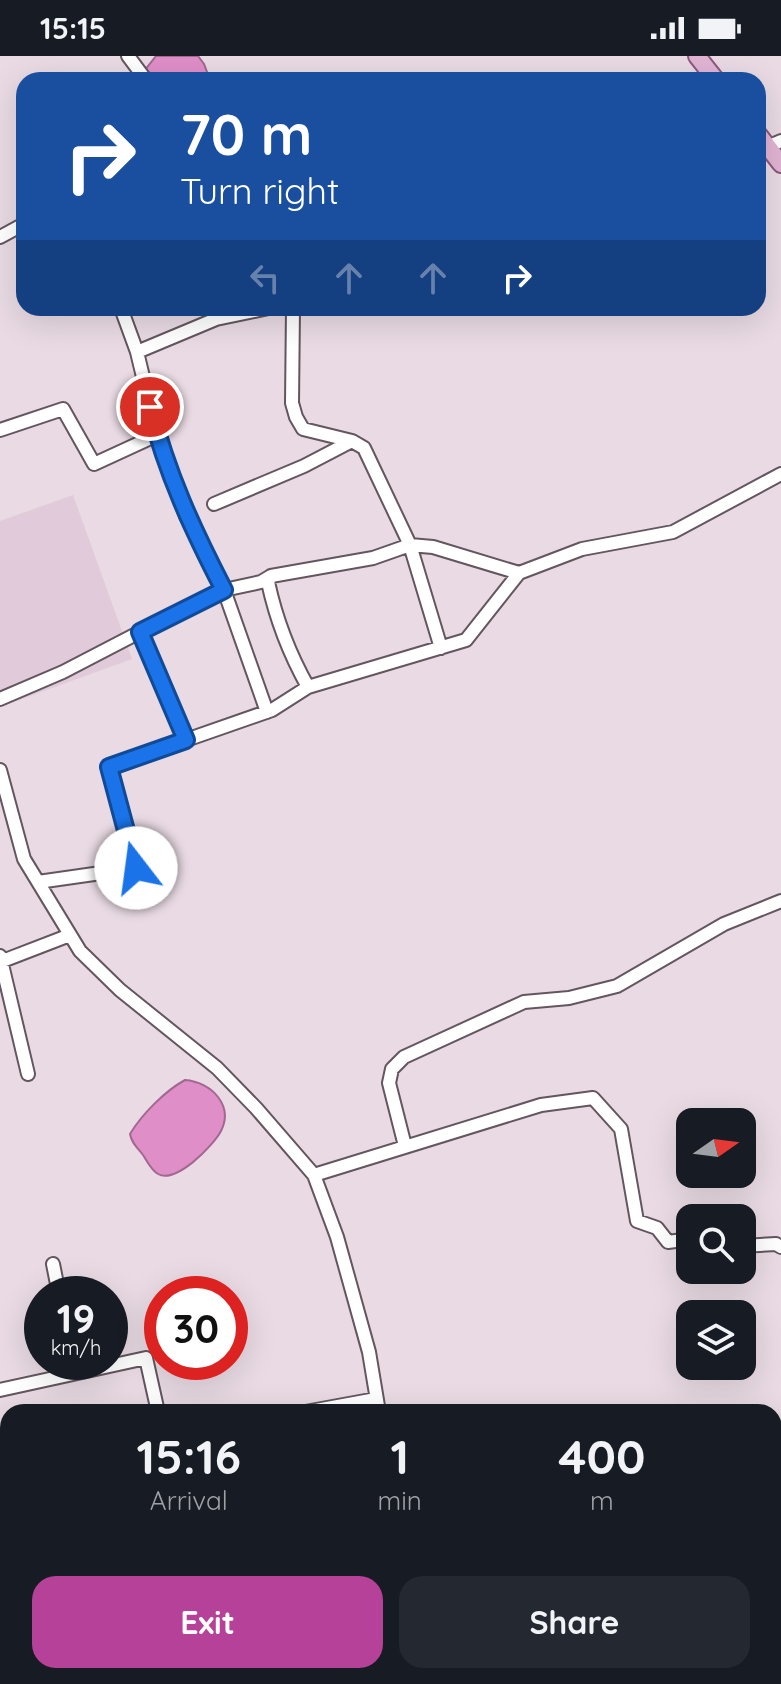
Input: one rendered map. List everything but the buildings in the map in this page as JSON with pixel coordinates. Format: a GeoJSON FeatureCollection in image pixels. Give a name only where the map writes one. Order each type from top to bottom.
{"type":"FeatureCollection","features":[{"type":"Feature","properties":{"kind":"main road"},"geometry":{"type":"LineString","coordinates":[[697,56],[710,72]]}},
{"type":"Feature","properties":{"kind":"main road"},"geometry":{"type":"LineString","coordinates":[[766,143],[781,164]]}},
{"type":"Feature","properties":{"kind":"street"},"geometry":{"type":"LineString","coordinates":[[131,60],[148,56]]}},
{"type":"Feature","properties":{"kind":"street"},"geometry":{"type":"LineString","coordinates":[[124,316],[137,352],[157,435],[186,516],[224,590],[267,712]]}},
{"type":"Feature","properties":{"kind":"street"},"geometry":{"type":"LineString","coordinates":[[137,352],[230,316]]}},
{"type":"Feature","properties":{"kind":"street"},"geometry":{"type":"LineString","coordinates":[[290,316],[291,389],[296,417],[303,429],[352,441],[369,453],[410,545],[441,648]]}},
{"type":"Feature","properties":{"kind":"street"},"geometry":{"type":"LineString","coordinates":[[0,430],[63,409],[94,464],[157,435]]}},
{"type":"Feature","properties":{"kind":"street"},"geometry":{"type":"LineString","coordinates":[[214,504],[304,466],[352,441]]}},
{"type":"Feature","properties":{"kind":"street"},"geometry":{"type":"LineString","coordinates":[[38,882],[136,868],[109,767],[267,712],[308,687],[466,640],[519,573],[582,549],[673,532],[781,474]]}},
{"type":"Feature","properties":{"kind":"street"},"geometry":{"type":"LineString","coordinates":[[0,699],[63,672],[224,590],[261,582],[271,576],[373,558],[410,545],[433,547],[519,573]]}},
{"type":"Feature","properties":{"kind":"street"},"geometry":{"type":"LineString","coordinates":[[271,576],[268,582],[276,612],[294,662],[308,687]]}},
{"type":"Feature","properties":{"kind":"street"},"geometry":{"type":"LineString","coordinates":[[140,632],[186,740]]}},
{"type":"Feature","properties":{"kind":"street"},"geometry":{"type":"LineString","coordinates":[[0,770],[24,859],[80,951],[120,990],[217,1068],[314,1175],[337,1237],[369,1352],[378,1404]]}},
{"type":"Feature","properties":{"kind":"street"},"geometry":{"type":"LineString","coordinates":[[405,1146],[389,1083],[392,1069],[404,1057],[524,1002],[569,998],[617,986],[724,924],[781,901]]}},
{"type":"Feature","properties":{"kind":"street"},"geometry":{"type":"LineString","coordinates":[[28,1074],[0,960],[70,935]]}},
{"type":"Feature","properties":{"kind":"street"},"geometry":{"type":"LineString","coordinates":[[314,1175],[541,1105],[593,1098],[621,1129],[637,1221],[657,1228],[668,1242],[676,1241]]}},
{"type":"Feature","properties":{"kind":"street"},"geometry":{"type":"LineString","coordinates":[[756,1245],[776,1244],[781,1247]]}},
{"type":"Feature","properties":{"kind":"street"},"geometry":{"type":"LineString","coordinates":[[53,1264],[55,1276]]}},
{"type":"Feature","properties":{"kind":"street"},"geometry":{"type":"LineString","coordinates":[[128,1361],[146,1358],[156,1404]]}},
{"type":"Feature","properties":{"kind":"street"},"geometry":{"type":"LineString","coordinates":[[0,1390],[34,1380]]}},
{"type":"Feature","properties":{"kind":"shaded area"},"geometry":{"type":"Polygon","coordinates":[[[156,56],[198,56],[207,72],[146,72],[156,56]]]}},
{"type":"Feature","properties":{"kind":"shaded area"},"geometry":{"type":"Polygon","coordinates":[[[73,495],[132,659],[0,707],[0,521],[73,495]]]}},
{"type":"Feature","properties":{"kind":"shaded area"},"geometry":{"type":"Polygon","coordinates":[[[185,1080],[203,1085],[218,1096],[225,1112],[224,1121],[217,1138],[202,1154],[184,1169],[166,1176],[151,1168],[130,1134],[154,1104],[185,1080]]]}},
{"type":"Feature","properties":{"kind":"route"},"geometry":{"type":"LineString","coordinates":[[136,868],[109,767],[186,740],[140,632],[224,590],[186,516],[150,407]]}}]}
